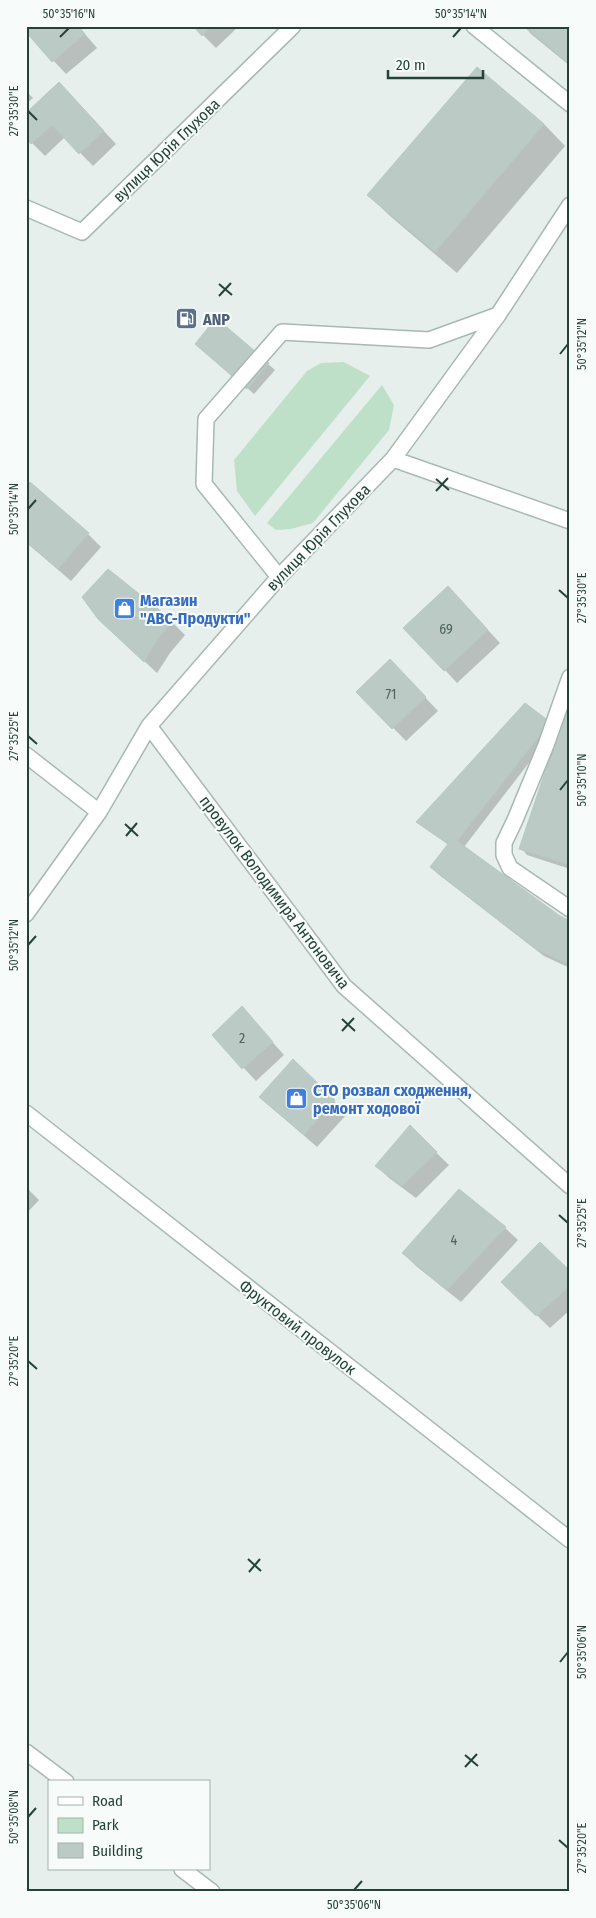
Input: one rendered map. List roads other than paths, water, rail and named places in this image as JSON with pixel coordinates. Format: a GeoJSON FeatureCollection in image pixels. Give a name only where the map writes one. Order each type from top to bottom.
{"type":"FeatureCollection","features":[{"type":"Feature","properties":{"kind":"street","name":"вулиця Юрія Глухова"},"geometry":{"type":"LineString","coordinates":[[26,208],[82,232],[293,26]]}},
{"type":"Feature","properties":{"kind":"street"},"geometry":{"type":"LineString","coordinates":[[474,26],[570,104]]}},
{"type":"Feature","properties":{"kind":"street","name":"вулиця Юрія Глухова"},"geometry":{"type":"LineString","coordinates":[[26,914],[99,812],[149,726],[279,577],[393,459],[498,315],[570,205]]}},
{"type":"Feature","properties":{"kind":"street"},"geometry":{"type":"LineString","coordinates":[[279,577],[204,484],[206,419],[282,332],[429,340],[498,315]]}},
{"type":"Feature","properties":{"kind":"street"},"geometry":{"type":"LineString","coordinates":[[393,459],[570,521]]}},
{"type":"Feature","properties":{"kind":"street"},"geometry":{"type":"LineString","coordinates":[[570,677],[543,753],[516,820],[504,843],[504,855],[510,868],[570,909]]}},
{"type":"Feature","properties":{"kind":"street","name":"провулок Володимира Антоновича"},"geometry":{"type":"LineString","coordinates":[[149,726],[344,986],[570,1186]]}},
{"type":"Feature","properties":{"kind":"street"},"geometry":{"type":"LineString","coordinates":[[26,755],[99,812]]}},
{"type":"Feature","properties":{"kind":"street","name":"Фруктовий провулок"},"geometry":{"type":"LineString","coordinates":[[26,1113],[570,1540]]}},
{"type":"Feature","properties":{"kind":"street"},"geometry":{"type":"LineString","coordinates":[[26,1752],[63,1780]]}},
{"type":"Feature","properties":{"kind":"street"},"geometry":{"type":"LineString","coordinates":[[183,1870],[212,1892]]}},
{"type":"Feature","properties":{"kind":"place","name":"ANP"},"geometry":{"type":"Point","coordinates":[187,319]}},
{"type":"Feature","properties":{"kind":"place","name":"Магазин \"ABC-Продукти\""},"geometry":{"type":"Point","coordinates":[124,609]}},
{"type":"Feature","properties":{"kind":"place","name":"СТО розвал сходження, ремонт ходової"},"geometry":{"type":"Point","coordinates":[297,1099]}}]}
